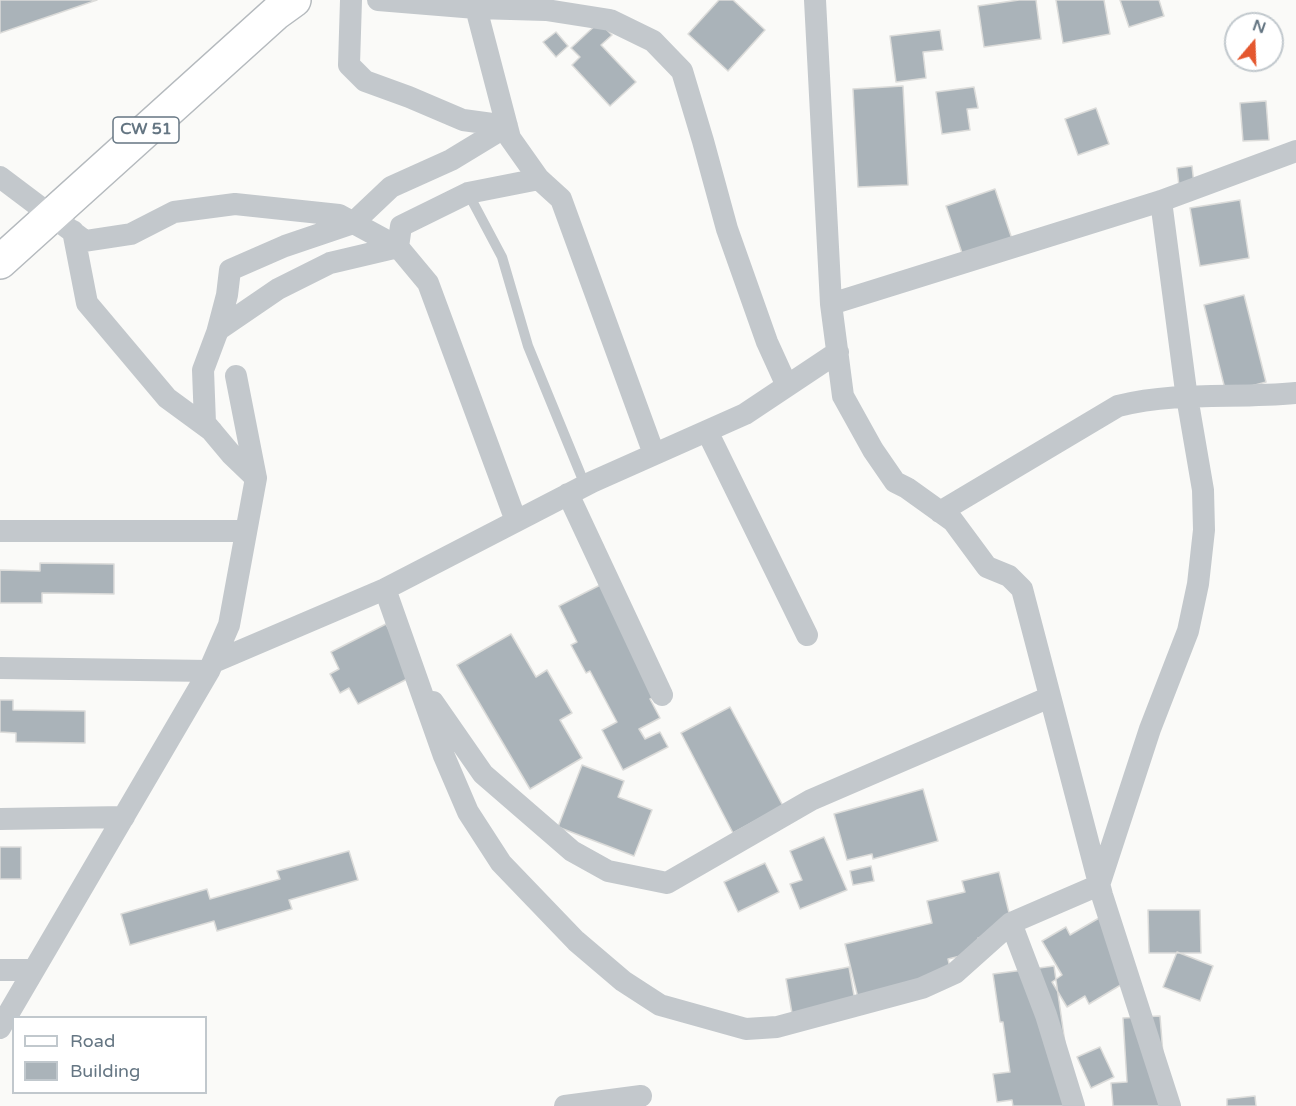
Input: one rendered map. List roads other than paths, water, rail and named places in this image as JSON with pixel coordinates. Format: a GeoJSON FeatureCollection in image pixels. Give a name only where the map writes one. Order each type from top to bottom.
{"type":"FeatureCollection","features":[{"type":"Feature","properties":{"kind":"main road","name":"CW 51"},"geometry":{"type":"LineString","coordinates":[[0,262],[63,223],[276,13],[294,0]]}},
{"type":"Feature","properties":{"kind":"street"},"geometry":{"type":"LineString","coordinates":[[351,0],[349,65],[365,81],[464,120],[507,126]]}},
{"type":"Feature","properties":{"kind":"street"},"geometry":{"type":"LineString","coordinates":[[378,0],[476,8],[546,10],[610,20],[653,41],[682,71],[704,141],[727,229],[767,342],[788,386]]}},
{"type":"Feature","properties":{"kind":"street"},"geometry":{"type":"LineString","coordinates":[[816,0],[831,304],[843,396],[873,450],[895,482],[953,521],[987,567],[1009,576],[1022,590],[1099,885],[1170,1106]]}},
{"type":"Feature","properties":{"kind":"street"},"geometry":{"type":"LineString","coordinates":[[476,8],[510,138],[539,179],[561,199],[654,454]]}},
{"type":"Feature","properties":{"kind":"street"},"geometry":{"type":"LineString","coordinates":[[256,478],[231,454],[205,423],[202,370],[217,333],[227,296],[230,270],[285,246],[353,223],[392,187],[451,160],[507,126]]}},
{"type":"Feature","properties":{"kind":"street"},"geometry":{"type":"LineString","coordinates":[[831,304],[1161,201],[1296,151]]}},
{"type":"Feature","properties":{"kind":"street"},"geometry":{"type":"LineString","coordinates":[[0,177],[85,241],[131,234],[174,212],[235,204],[339,215],[398,247],[428,283],[516,521]]}},
{"type":"Feature","properties":{"kind":"street"},"geometry":{"type":"LineString","coordinates":[[398,247],[401,226],[468,193],[539,179]]}},
{"type":"Feature","properties":{"kind":"street"},"geometry":{"type":"LineString","coordinates":[[385,589],[444,756],[468,812],[501,863],[576,942],[623,981],[660,1005],[746,1029],[777,1027],[922,988],[955,973],[1011,923],[1099,885],[1150,729],[1188,631],[1198,584],[1204,530],[1203,490],[1187,395],[1161,201]]}},
{"type":"Feature","properties":{"kind":"street"},"geometry":{"type":"LineString","coordinates":[[63,223],[87,303],[167,398],[212,431]]}},
{"type":"Feature","properties":{"kind":"street"},"geometry":{"type":"LineString","coordinates":[[217,333],[218,330],[278,289],[330,263],[398,247]]}},
{"type":"Feature","properties":{"kind":"street"},"geometry":{"type":"LineString","coordinates":[[0,668],[211,666],[385,589],[576,490],[745,414],[838,352]]}},
{"type":"Feature","properties":{"kind":"street"},"geometry":{"type":"LineString","coordinates":[[0,1028],[211,666],[229,625],[256,478],[236,376]]}},
{"type":"Feature","properties":{"kind":"street"},"geometry":{"type":"LineString","coordinates":[[940,512],[1118,406],[1147,399],[1187,395],[1296,393]]}},
{"type":"Feature","properties":{"kind":"street"},"geometry":{"type":"LineString","coordinates":[[707,431],[807,635]]}},
{"type":"Feature","properties":{"kind":"street"},"geometry":{"type":"LineString","coordinates":[[576,490],[662,695]]}},
{"type":"Feature","properties":{"kind":"street"},"geometry":{"type":"LineString","coordinates":[[0,531],[246,531]]}},
{"type":"Feature","properties":{"kind":"street"},"geometry":{"type":"LineString","coordinates":[[417,679],[483,774],[572,851],[608,871],[667,883],[812,800],[1050,697]]}},
{"type":"Feature","properties":{"kind":"street"},"geometry":{"type":"LineString","coordinates":[[0,819],[124,817]]}},
{"type":"Feature","properties":{"kind":"street"},"geometry":{"type":"LineString","coordinates":[[1011,923],[1046,1015],[1074,1106]]}},
{"type":"Feature","properties":{"kind":"street"},"geometry":{"type":"LineString","coordinates":[[0,970],[34,970]]}},
{"type":"Feature","properties":{"kind":"street"},"geometry":{"type":"LineString","coordinates":[[566,1106],[641,1096]]}},
{"type":"Feature","properties":{"kind":"lane"},"geometry":{"type":"LineString","coordinates":[[468,193],[502,257],[528,346],[576,490]]}}]}
